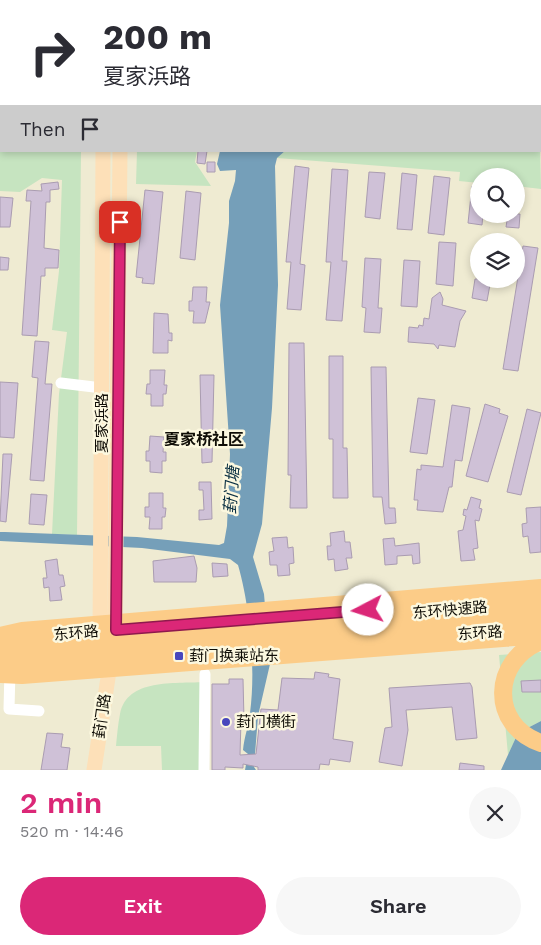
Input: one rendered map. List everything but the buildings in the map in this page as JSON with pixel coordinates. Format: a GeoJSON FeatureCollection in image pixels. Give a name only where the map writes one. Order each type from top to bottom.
{"type":"FeatureCollection","features":[{"type":"Feature","properties":{"kind":"highway"},"geometry":{"type":"LineString","coordinates":[[0,638],[32,630],[541,588]]}},
{"type":"Feature","properties":{"kind":"highway","name":"东环快速路"},"geometry":{"type":"LineString","coordinates":[[0,647],[541,603]]}},
{"type":"Feature","properties":{"kind":"highway","name":"东环快速路"},"geometry":{"type":"LineString","coordinates":[[2,669],[541,620]]}},
{"type":"Feature","properties":{"kind":"highway"},"geometry":{"type":"LineString","coordinates":[[2,669],[22,675],[541,635]]}},
{"type":"Feature","properties":{"kind":"highway"},"geometry":{"type":"LineString","coordinates":[[541,641],[527,648],[514,661],[505,679],[503,694],[506,711],[514,725],[529,738],[541,743]]}},
{"type":"Feature","properties":{"kind":"main road","name":"夏家浜路"},"geometry":{"type":"LineString","coordinates":[[103,152],[102,388],[109,532]]}},
{"type":"Feature","properties":{"kind":"main road","name":"夏家浜路"},"geometry":{"type":"LineString","coordinates":[[110,662],[99,631],[109,532],[119,293],[120,152]]}},
{"type":"Feature","properties":{"kind":"main road"},"geometry":{"type":"LineString","coordinates":[[102,293],[119,293]]}},
{"type":"Feature","properties":{"kind":"main road","name":"夏家浜路"},"geometry":{"type":"LineString","coordinates":[[108,549],[116,630],[110,662]]}},
{"type":"Feature","properties":{"kind":"main road","name":"东环路"},"geometry":{"type":"LineString","coordinates":[[0,638],[271,618],[541,595]]}},
{"type":"Feature","properties":{"kind":"main road","name":"东环路"},"geometry":{"type":"LineString","coordinates":[[2,669],[541,628]]}},
{"type":"Feature","properties":{"kind":"main road","name":"葑门路"},"geometry":{"type":"LineString","coordinates":[[94,770],[110,662]]}},
{"type":"Feature","properties":{"kind":"street"},"geometry":{"type":"LineString","coordinates":[[61,383],[102,388]]}},
{"type":"Feature","properties":{"kind":"street"},"geometry":{"type":"LineString","coordinates":[[2,669],[9,709],[38,712]]}},
{"type":"Feature","properties":{"kind":"street"},"geometry":{"type":"LineString","coordinates":[[204,770],[205,674]]}},
{"type":"Feature","properties":{"kind":"green space"},"geometry":{"type":"Polygon","coordinates":[[[0,152],[81,152],[77,535],[52,534],[59,394],[67,332],[52,330],[59,271],[62,180],[42,178],[20,192],[0,191],[0,152]]]}},
{"type":"Feature","properties":{"kind":"green space"},"geometry":{"type":"Polygon","coordinates":[[[137,152],[197,152],[195,162],[211,186],[136,184],[137,152]]]}},
{"type":"Feature","properties":{"kind":"green space"},"geometry":{"type":"Polygon","coordinates":[[[284,152],[540,152],[541,189],[525,187],[525,168],[470,168],[470,182],[459,181],[460,172],[277,158],[284,152]]]}},
{"type":"Feature","properties":{"kind":"green space"},"geometry":{"type":"Polygon","coordinates":[[[541,652],[541,721],[518,733],[508,755],[499,655],[541,652]]]}},
{"type":"Feature","properties":{"kind":"green space"},"geometry":{"type":"Polygon","coordinates":[[[203,682],[202,770],[162,770],[161,746],[116,746],[120,714],[124,702],[132,694],[154,685],[203,682]]]}},
{"type":"Feature","properties":{"kind":"water","name":"葑门塘"},"geometry":{"type":"Polygon","coordinates":[[[220,152],[284,152],[277,158],[275,166],[278,285],[272,408],[262,524],[253,557],[264,594],[270,664],[258,716],[254,767],[256,770],[245,770],[248,754],[243,750],[252,696],[252,658],[249,618],[238,565],[230,559],[142,548],[0,541],[0,532],[5,532],[137,537],[219,545],[224,543],[227,526],[230,454],[220,305],[229,223],[229,201],[236,170],[220,171],[217,164],[220,152]]]}},
{"type":"Feature","properties":{"kind":"water"},"geometry":{"type":"Polygon","coordinates":[[[541,721],[541,770],[501,770],[518,733],[541,721]]]}},
{"type":"Feature","properties":{"kind":"place","name":"葑门换乘站东"},"geometry":{"type":"Point","coordinates":[179,656]}},
{"type":"Feature","properties":{"kind":"place","name":"葑门横街"},"geometry":{"type":"Point","coordinates":[226,722]}},
{"type":"Feature","properties":{"kind":"district","name":"夏家桥社区"},"geometry":{"type":"Point","coordinates":[204,439]}},
{"type":"Feature","properties":{"kind":"route"},"geometry":{"type":"LineString","coordinates":[[120,222],[116,630],[368,610]]}}]}
